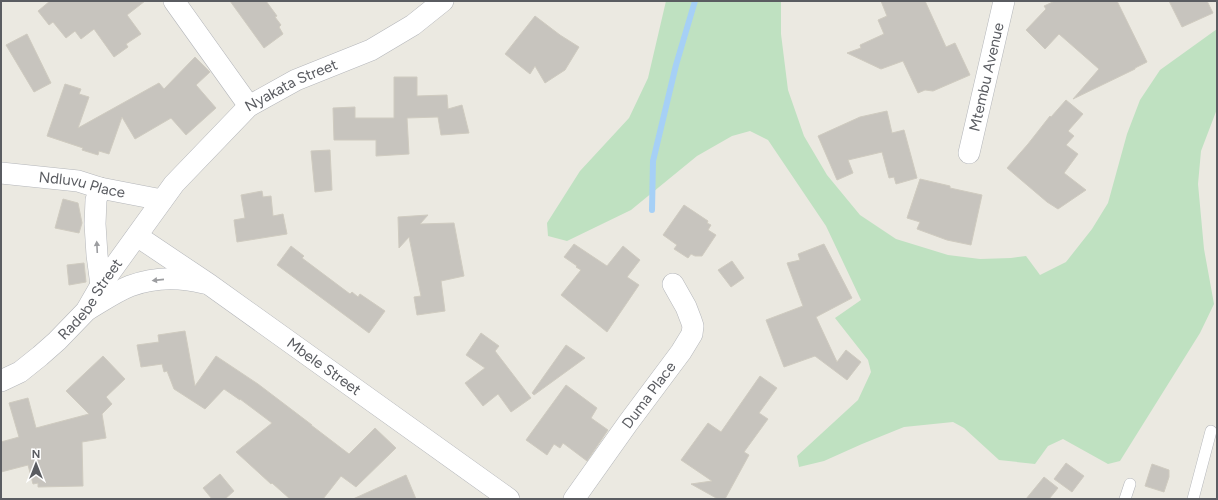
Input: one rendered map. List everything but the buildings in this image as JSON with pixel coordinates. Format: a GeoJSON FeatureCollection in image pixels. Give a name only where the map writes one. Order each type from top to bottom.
{"type":"FeatureCollection","features":[{"type":"Feature","properties":{"kind":"street"},"geometry":{"type":"LineString","coordinates":[[174,1],[249,106]]}},
{"type":"Feature","properties":{"kind":"street","name":"Nyakata Street"},"geometry":{"type":"LineString","coordinates":[[162,200],[174,184],[249,106],[296,80],[371,50],[413,26],[443,1]]}},
{"type":"Feature","properties":{"kind":"street","name":"Mtembu Avenue"},"geometry":{"type":"LineString","coordinates":[[969,153],[1004,1]]}},
{"type":"Feature","properties":{"kind":"street","name":"Ndluvu Place"},"geometry":{"type":"LineString","coordinates":[[1,173],[78,182],[100,188],[162,200]]}},
{"type":"Feature","properties":{"kind":"street"},"geometry":{"type":"LineString","coordinates":[[100,188],[96,200],[95,224],[101,285]]}},
{"type":"Feature","properties":{"kind":"street","name":"Radebe Street"},"geometry":{"type":"LineString","coordinates":[[1,381],[20,372],[30,364],[57,341],[86,310],[101,285],[162,200]]}},
{"type":"Feature","properties":{"kind":"street","name":"Mbele Street"},"geometry":{"type":"LineString","coordinates":[[136,236],[210,285],[509,499]]}},
{"type":"Feature","properties":{"kind":"street"},"geometry":{"type":"LineString","coordinates":[[86,310],[129,287],[144,281],[161,279],[190,280],[210,285]]}},
{"type":"Feature","properties":{"kind":"street","name":"Duma Place"},"geometry":{"type":"LineString","coordinates":[[574,499],[681,352],[692,334],[693,326],[691,320],[686,307],[673,284]]}},
{"type":"Feature","properties":{"kind":"lane"},"geometry":{"type":"LineString","coordinates":[[1193,499],[1211,431]]}},
{"type":"Feature","properties":{"kind":"lane"},"geometry":{"type":"LineString","coordinates":[[1125,499],[1130,484]]}},
{"type":"Feature","properties":{"kind":"green space"},"geometry":{"type":"Polygon","coordinates":[[[666,1],[781,1],[781,34],[788,90],[804,136],[827,175],[860,215],[896,239],[948,255],[980,259],[1026,256],[1040,275],[1066,262],[1092,229],[1108,203],[1127,134],[1140,100],[1160,70],[1217,29],[1217,109],[1201,151],[1198,184],[1204,249],[1214,304],[1200,333],[1120,461],[1108,464],[1063,439],[1048,446],[1035,464],[999,460],[964,428],[953,422],[904,427],[824,461],[799,467],[797,456],[858,400],[871,372],[868,360],[835,318],[861,300],[826,226],[768,140],[750,131],[732,136],[697,156],[631,210],[567,241],[548,236],[547,223],[580,171],[629,118],[648,78],[666,1]]]}},
{"type":"Feature","properties":{"kind":"waterway"},"geometry":{"type":"LineString","coordinates":[[652,210],[653,161],[676,65],[695,1]]}}]}
